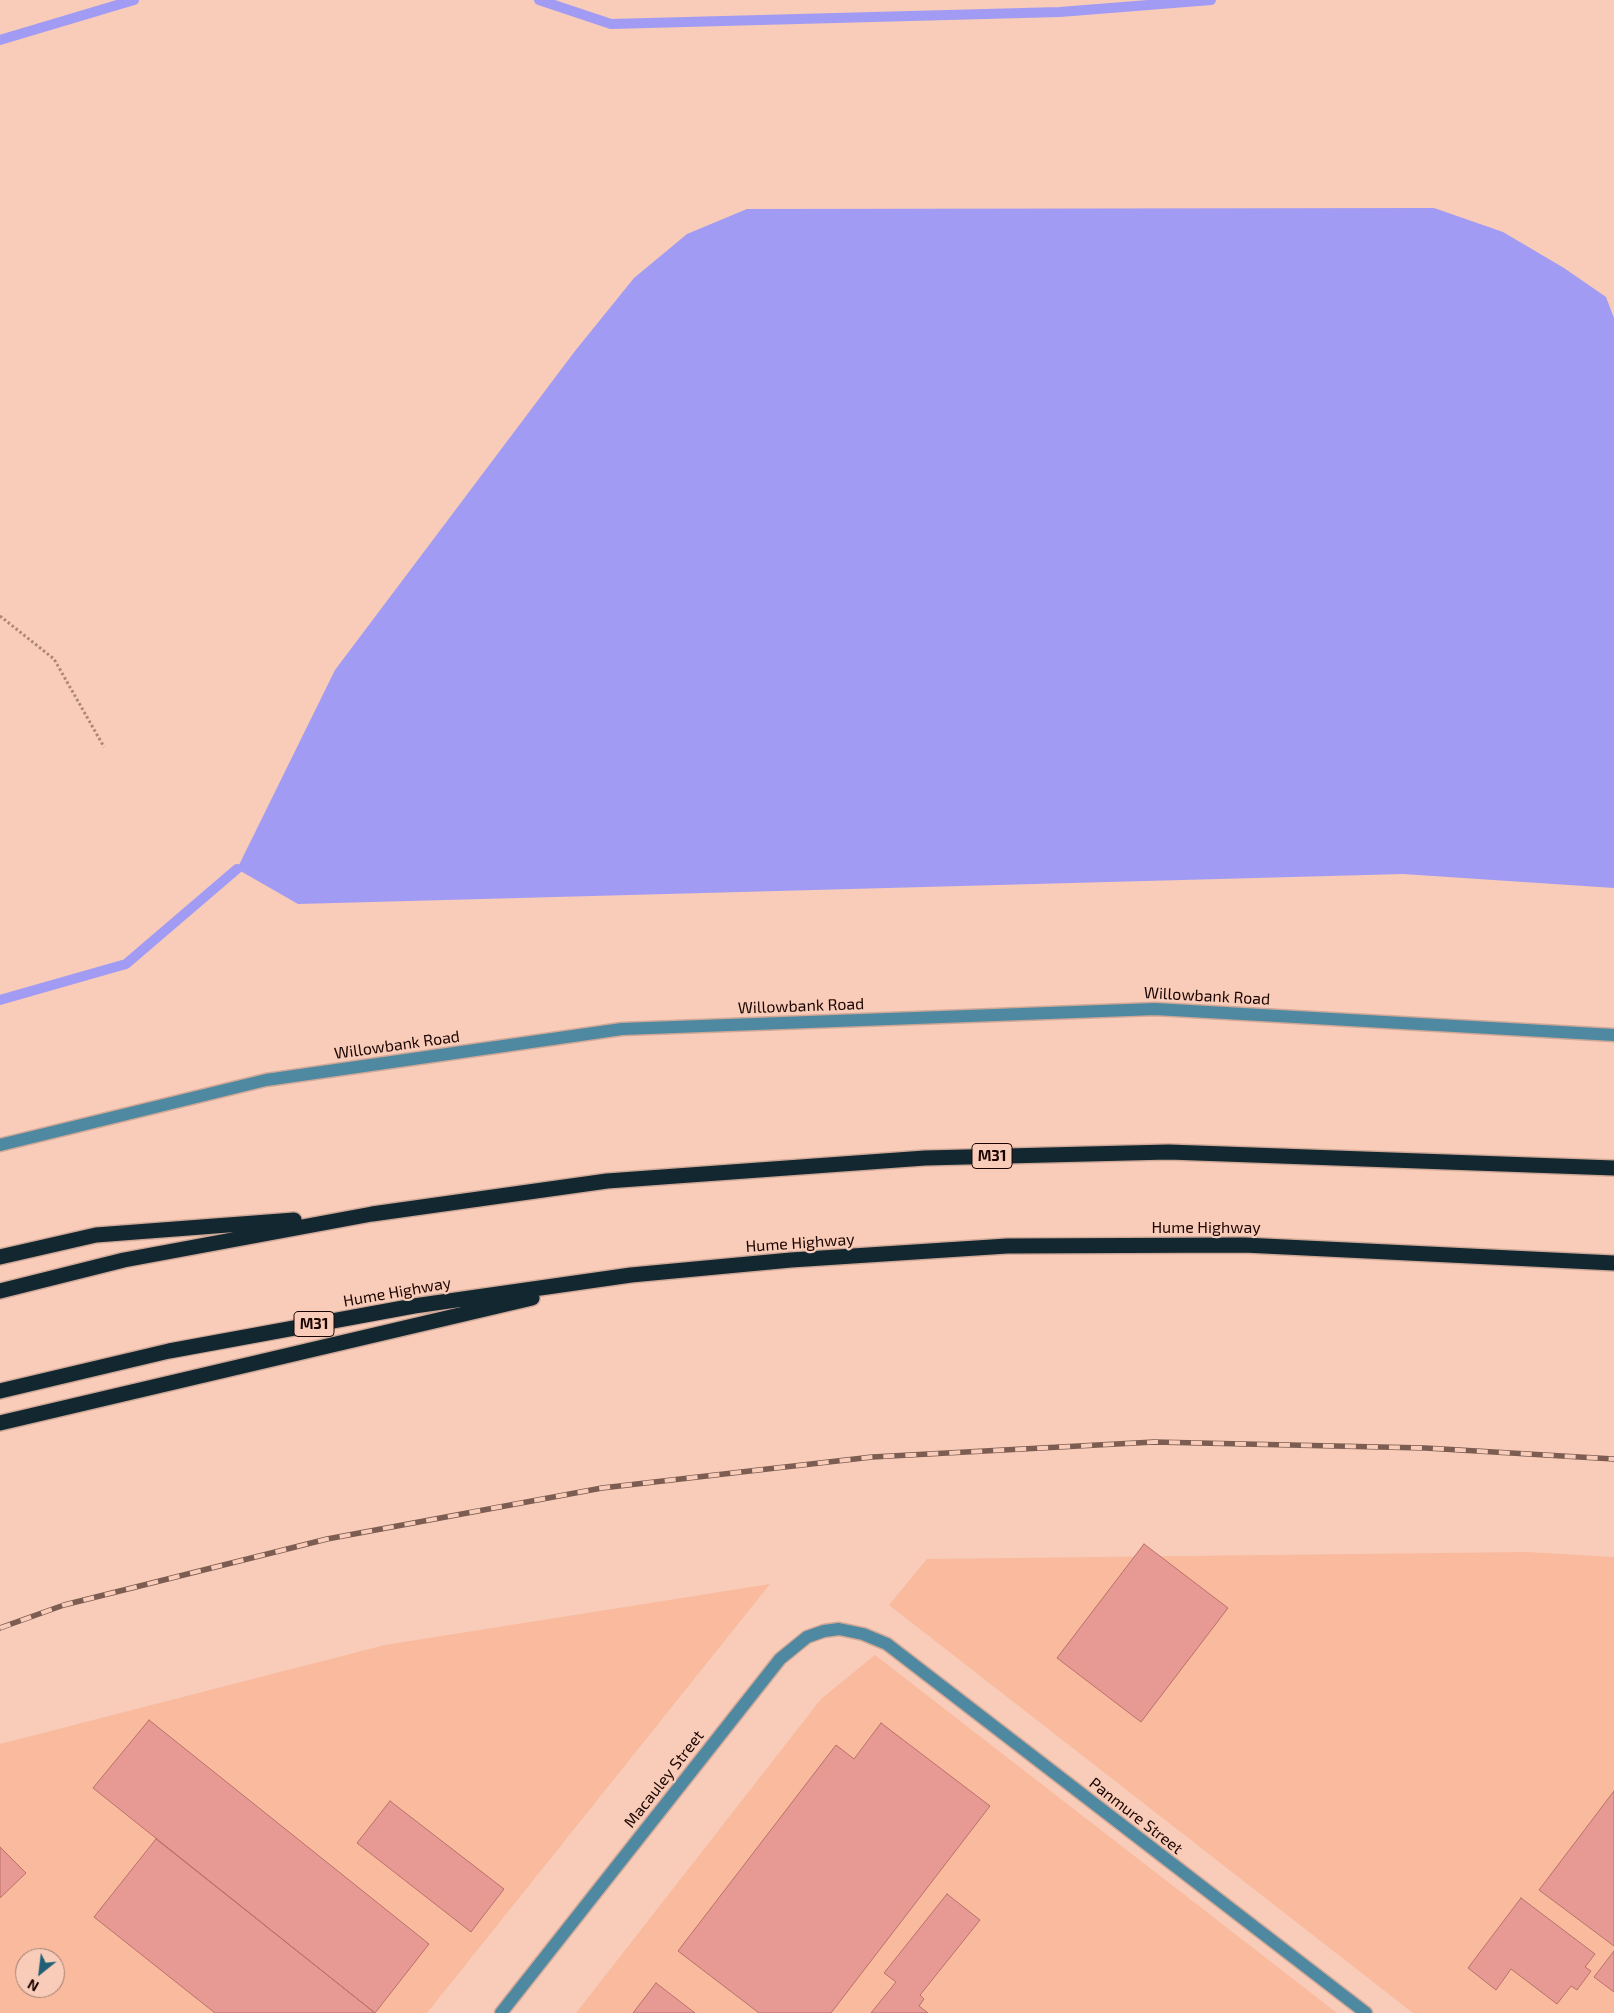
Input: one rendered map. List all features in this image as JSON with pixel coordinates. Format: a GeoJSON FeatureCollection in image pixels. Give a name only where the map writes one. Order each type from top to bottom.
{"type":"FeatureCollection","features":[{"type":"Feature","properties":{"kind":"highway","name":"M31"},"geometry":{"type":"LineString","coordinates":[[0,1291],[124,1260],[372,1214],[606,1181],[925,1158],[1169,1152],[1614,1168]]}},
{"type":"Feature","properties":{"kind":"highway"},"geometry":{"type":"LineString","coordinates":[[0,1257],[96,1235],[372,1214]]}},
{"type":"Feature","properties":{"kind":"highway","name":"Hume Highway"},"geometry":{"type":"LineString","coordinates":[[0,1391],[168,1351],[394,1310],[631,1275],[791,1260],[1006,1246],[1244,1245],[1614,1263]]}},
{"type":"Feature","properties":{"kind":"highway"},"geometry":{"type":"LineString","coordinates":[[0,1424],[631,1275]]}},
{"type":"Feature","properties":{"kind":"street","name":"Willowbank Road"},"geometry":{"type":"LineString","coordinates":[[0,1145],[266,1080],[622,1029],[1155,1009],[1614,1035]]}},
{"type":"Feature","properties":{"kind":"street","name":"Macauley Street"},"geometry":{"type":"LineString","coordinates":[[501,2013],[780,1659],[807,1636],[824,1631],[847,1630],[863,1634],[886,1644]]}},
{"type":"Feature","properties":{"kind":"street","name":"Panmure Street"},"geometry":{"type":"LineString","coordinates":[[886,1644],[1366,2013]]}},
{"type":"Feature","properties":{"kind":"path"},"geometry":{"type":"LineString","coordinates":[[0,616],[54,659],[104,747]]}},
{"type":"Feature","properties":{"kind":"shaded area"},"geometry":{"type":"Polygon","coordinates":[[[1434,208],[1503,232],[1564,268],[1606,297],[1614,318],[1614,888],[1403,874],[298,904],[237,869],[335,670],[575,351],[634,278],[687,234],[747,209],[1434,208]]]}},
{"type":"Feature","properties":{"kind":"shaded area"},"geometry":{"type":"Polygon","coordinates":[[[1527,1552],[1614,1557],[1614,2013],[1413,2013],[889,1605],[927,1559],[1527,1552]]]}},
{"type":"Feature","properties":{"kind":"shaded area"},"geometry":{"type":"Polygon","coordinates":[[[770,1584],[427,2013],[0,2013],[0,1744],[385,1645],[770,1584]]]}},
{"type":"Feature","properties":{"kind":"shaded area"},"geometry":{"type":"Polygon","coordinates":[[[875,1655],[1337,2013],[576,2013],[821,1699],[875,1655]]]}},
{"type":"Feature","properties":{"kind":"building"},"geometry":{"type":"Polygon","coordinates":[[[1144,1544],[1228,1608],[1141,1722],[1057,1658],[1144,1544]]]}},
{"type":"Feature","properties":{"kind":"building"},"geometry":{"type":"Polygon","coordinates":[[[149,1720],[429,1944],[375,2013],[93,1788],[149,1720]]]}},
{"type":"Feature","properties":{"kind":"building"},"geometry":{"type":"Polygon","coordinates":[[[881,1723],[990,1806],[831,2013],[759,2013],[678,1951],[836,1745],[854,1759],[881,1723]]]}},
{"type":"Feature","properties":{"kind":"building"},"geometry":{"type":"Polygon","coordinates":[[[1614,1791],[1614,1946],[1539,1890],[1614,1791]]]}},
{"type":"Feature","properties":{"kind":"building"},"geometry":{"type":"Polygon","coordinates":[[[390,1801],[504,1889],[471,1932],[357,1843],[390,1801]]]}},
{"type":"Feature","properties":{"kind":"building"},"geometry":{"type":"Polygon","coordinates":[[[156,1839],[375,2013],[215,2013],[94,1917],[156,1839]]]}},
{"type":"Feature","properties":{"kind":"building"},"geometry":{"type":"Polygon","coordinates":[[[0,1847],[26,1873],[0,1898],[0,1847]]]}},
{"type":"Feature","properties":{"kind":"building"},"geometry":{"type":"Polygon","coordinates":[[[947,1894],[980,1920],[920,1995],[924,1999],[919,2006],[928,2013],[871,2013],[896,1982],[884,1973],[947,1894]]]}},
{"type":"Feature","properties":{"kind":"building"},"geometry":{"type":"Polygon","coordinates":[[[1521,1898],[1595,1954],[1585,1967],[1591,1971],[1577,1990],[1571,1986],[1557,2004],[1511,1969],[1496,1990],[1468,1968],[1521,1898]]]}},
{"type":"Feature","properties":{"kind":"building"},"geometry":{"type":"Polygon","coordinates":[[[1614,1951],[1614,1992],[1594,1977],[1614,1951]]]}},
{"type":"Feature","properties":{"kind":"building"},"geometry":{"type":"Polygon","coordinates":[[[656,1983],[695,2013],[633,2013],[656,1983]]]}},
{"type":"Feature","properties":{"kind":"waterway"},"geometry":{"type":"LineString","coordinates":[[0,40],[134,0]]}},
{"type":"Feature","properties":{"kind":"waterway"},"geometry":{"type":"LineString","coordinates":[[539,0],[611,24],[1060,12],[1211,0]]}},
{"type":"Feature","properties":{"kind":"waterway"},"geometry":{"type":"LineString","coordinates":[[0,1000],[126,964],[237,869]]}},
{"type":"Feature","properties":{"kind":"railway"},"geometry":{"type":"LineString","coordinates":[[0,1628],[64,1605],[327,1539],[602,1488],[872,1457],[1154,1442],[1425,1448],[1614,1459]]}}]}
